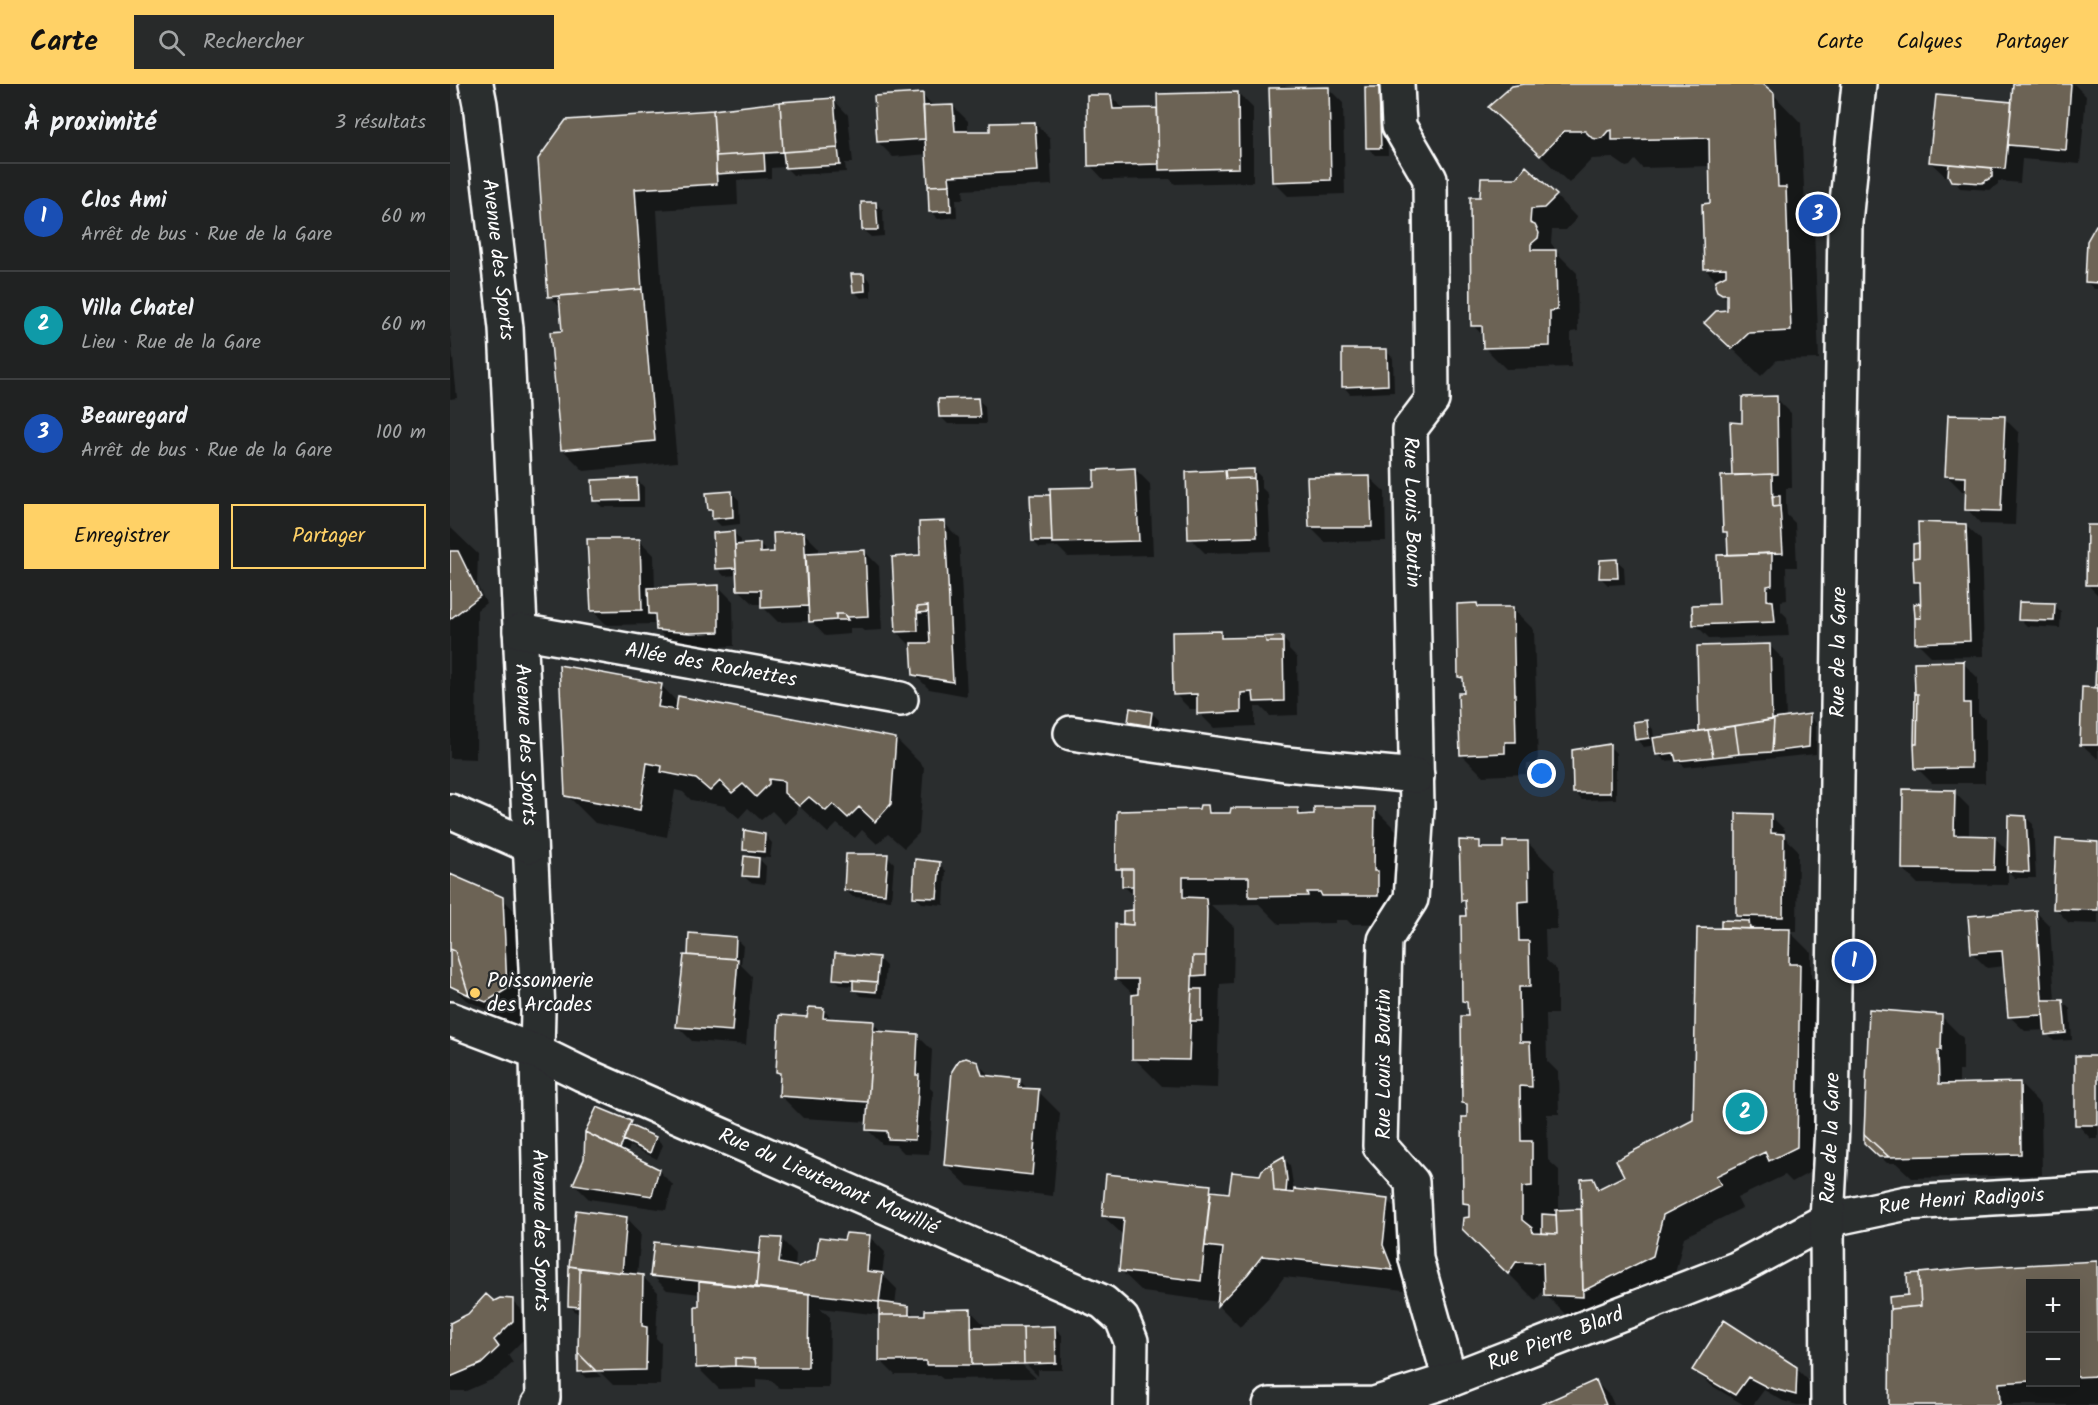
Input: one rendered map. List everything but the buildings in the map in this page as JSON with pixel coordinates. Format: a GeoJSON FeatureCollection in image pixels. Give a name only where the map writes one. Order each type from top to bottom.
{"type":"FeatureCollection","features":[{"type":"Feature","properties":{"kind":"street","name":"Avenue des Sports"},"geometry":{"type":"LineString","coordinates":[[476,84],[506,328],[538,1011],[543,1387],[543,1398],[538,1405]]}},
{"type":"Feature","properties":{"kind":"street","name":"Rue Louis Boutin"},"geometry":{"type":"LineString","coordinates":[[1397,84],[1399,126],[1430,179],[1432,400],[1410,429],[1417,809],[1411,899],[1385,940],[1380,1146],[1412,1182],[1416,1259],[1450,1380]]}},
{"type":"Feature","properties":{"kind":"street","name":"Rue de la Gare"},"geometry":{"type":"LineString","coordinates":[[1828,1405],[1827,1220],[1832,1127],[1845,222],[1859,84]]}},
{"type":"Feature","properties":{"kind":"street","name":"Allée des Rochettes"},"geometry":{"type":"LineString","coordinates":[[520,631],[901,699]]}},
{"type":"Feature","properties":{"kind":"street"},"geometry":{"type":"LineString","coordinates":[[1071,733],[1285,764],[1417,776]]}},
{"type":"Feature","properties":{"kind":"street"},"geometry":{"type":"LineString","coordinates":[[450,811],[530,846]]}},
{"type":"Feature","properties":{"kind":"street","name":"Rue du Lieutenant Mouillié"},"geometry":{"type":"LineString","coordinates":[[450,1019],[537,1052],[582,1074],[1102,1302],[1122,1319],[1131,1341],[1130,1405]]}},
{"type":"Feature","properties":{"kind":"street","name":"Rue Henri Radigois"},"geometry":{"type":"LineString","coordinates":[[1827,1220],[1907,1203],[2098,1192]]}},
{"type":"Feature","properties":{"kind":"street","name":"Rue Pierre Blard"},"geometry":{"type":"LineString","coordinates":[[1270,1405],[1374,1404],[1450,1380],[1736,1269],[1827,1220]]}},
{"type":"Feature","properties":{"kind":"place","name":"Beauregard"},"geometry":{"type":"Point","coordinates":[1818,214]}},
{"type":"Feature","properties":{"kind":"place","name":"Clos Ami"},"geometry":{"type":"Point","coordinates":[1854,961]}},
{"type":"Feature","properties":{"kind":"place","name":"Poissonnerie des Arcades"},"geometry":{"type":"Point","coordinates":[475,993]}},
{"type":"Feature","properties":{"kind":"place","name":"Villa Chatel"},"geometry":{"type":"Point","coordinates":[1745,1112]}}]}
